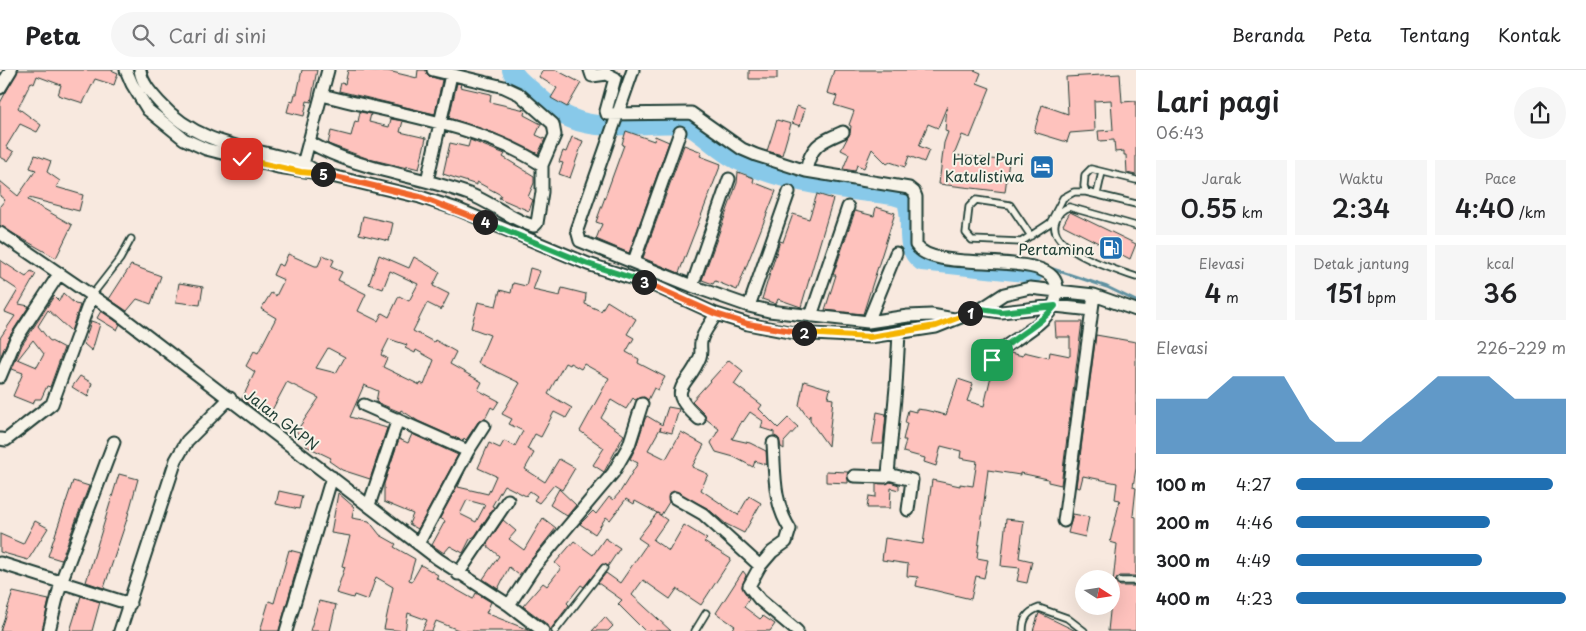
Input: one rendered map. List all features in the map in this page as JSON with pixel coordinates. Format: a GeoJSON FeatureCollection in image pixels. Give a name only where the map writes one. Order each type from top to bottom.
{"type":"FeatureCollection","features":[{"type":"Feature","properties":{"kind":"street"},"geometry":{"type":"LineString","coordinates":[[0,88],[11,70]]}},
{"type":"Feature","properties":{"kind":"street"},"geometry":{"type":"LineString","coordinates":[[126,70],[148,110],[184,139],[206,149],[242,159],[302,167]]}},
{"type":"Feature","properties":{"kind":"street"},"geometry":{"type":"LineString","coordinates":[[140,70],[147,89],[169,113],[195,133],[319,173],[420,197],[457,209],[561,254],[655,286],[716,314],[748,324],[794,332],[870,337],[936,326],[981,309],[1004,294],[1030,288],[1094,295],[1136,310]]}},
{"type":"Feature","properties":{"kind":"street"},"geometry":{"type":"LineString","coordinates":[[302,167],[328,70]]}},
{"type":"Feature","properties":{"kind":"street"},"geometry":{"type":"LineString","coordinates":[[309,142],[344,160],[428,181],[488,201],[522,222],[534,226],[538,222],[542,192],[542,165],[556,135],[550,120],[519,94],[511,90],[435,70]]}},
{"type":"Feature","properties":{"kind":"street"},"geometry":{"type":"LineString","coordinates":[[590,70],[592,76],[607,74],[615,78],[606,113],[616,117],[691,113],[742,149],[806,171],[909,188],[916,197],[916,245],[919,252],[942,259],[993,262],[1035,268],[1052,276],[1057,290],[1055,306],[1040,322],[999,352],[985,372]]}},
{"type":"Feature","properties":{"kind":"street"},"geometry":{"type":"LineString","coordinates":[[633,70],[577,230],[580,241],[692,286],[749,306],[811,316],[868,322],[915,316],[954,319]]}},
{"type":"Feature","properties":{"kind":"street"},"geometry":{"type":"LineString","coordinates":[[428,181],[451,75]]}},
{"type":"Feature","properties":{"kind":"street"},"geometry":{"type":"LineString","coordinates":[[322,96],[440,125],[508,146],[542,165]]}},
{"type":"Feature","properties":{"kind":"street"},"geometry":{"type":"LineString","coordinates":[[634,262],[680,132]]}},
{"type":"Feature","properties":{"kind":"street"},"geometry":{"type":"LineString","coordinates":[[806,171],[809,154],[817,145],[843,132]]}},
{"type":"Feature","properties":{"kind":"street"},"geometry":{"type":"LineString","coordinates":[[692,286],[729,179]]}},
{"type":"Feature","properties":{"kind":"street"},"geometry":{"type":"LineString","coordinates":[[749,306],[789,192]]}},
{"type":"Feature","properties":{"kind":"street"},"geometry":{"type":"LineString","coordinates":[[811,316],[848,208]]}},
{"type":"Feature","properties":{"kind":"street","name":"Jalan GKPN"},"geometry":{"type":"LineString","coordinates":[[0,233],[92,295],[230,398],[458,574],[509,605],[543,631]]}},
{"type":"Feature","properties":{"kind":"street"},"geometry":{"type":"LineString","coordinates":[[868,322],[896,253]]}},
{"type":"Feature","properties":{"kind":"street"},"geometry":{"type":"LineString","coordinates":[[0,377],[15,341],[59,274]]}},
{"type":"Feature","properties":{"kind":"street"},"geometry":{"type":"LineString","coordinates":[[0,439],[6,440],[52,404],[92,295]]}},
{"type":"Feature","properties":{"kind":"street"},"geometry":{"type":"LineString","coordinates":[[1064,521],[1094,295]]}},
{"type":"Feature","properties":{"kind":"street"},"geometry":{"type":"LineString","coordinates":[[981,309],[1001,312],[1055,306],[1092,310]]}},
{"type":"Feature","properties":{"kind":"street"},"geometry":{"type":"LineString","coordinates":[[699,419],[684,406],[680,397],[683,383],[700,359],[701,339],[716,314]]}},
{"type":"Feature","properties":{"kind":"street"},"geometry":{"type":"LineString","coordinates":[[888,474],[899,333]]}},
{"type":"Feature","properties":{"kind":"street"},"geometry":{"type":"LineString","coordinates":[[120,631],[176,460],[187,441],[230,398]]}},
{"type":"Feature","properties":{"kind":"street"},"geometry":{"type":"LineString","coordinates":[[509,605],[534,567],[614,473],[629,445],[642,404]]}},
{"type":"Feature","properties":{"kind":"street"},"geometry":{"type":"LineString","coordinates":[[364,405],[468,451]]}},
{"type":"Feature","properties":{"kind":"street"},"geometry":{"type":"LineString","coordinates":[[369,505],[398,419]]}},
{"type":"Feature","properties":{"kind":"street"},"geometry":{"type":"LineString","coordinates":[[418,544],[468,451],[484,426]]}},
{"type":"Feature","properties":{"kind":"street"},"geometry":{"type":"LineString","coordinates":[[48,631],[61,582],[114,442]]}},
{"type":"Feature","properties":{"kind":"street"},"geometry":{"type":"LineString","coordinates":[[772,443],[780,514],[790,528],[786,542],[772,552],[750,581],[751,591],[782,626],[797,631]]}},
{"type":"Feature","properties":{"kind":"street"},"geometry":{"type":"LineString","coordinates":[[854,476],[885,477],[888,474],[912,480],[908,510]]}},
{"type":"Feature","properties":{"kind":"street"},"geometry":{"type":"LineString","coordinates":[[286,631],[332,477]]}},
{"type":"Feature","properties":{"kind":"street"},"geometry":{"type":"LineString","coordinates":[[675,498],[703,514],[760,566]]}},
{"type":"Feature","properties":{"kind":"street"},"geometry":{"type":"LineString","coordinates":[[458,574],[508,500]]}},
{"type":"Feature","properties":{"kind":"street"},"geometry":{"type":"LineString","coordinates":[[1,566],[61,582],[130,604]]}},
{"type":"Feature","properties":{"kind":"lane"},"geometry":{"type":"LineString","coordinates":[[1086,192],[1084,186],[1085,175],[1088,170],[1136,180]]}},
{"type":"Feature","properties":{"kind":"lane"},"geometry":{"type":"LineString","coordinates":[[1097,194],[1102,172]]}},
{"type":"Feature","properties":{"kind":"lane"},"geometry":{"type":"LineString","coordinates":[[1031,236],[1010,205],[976,200],[969,207],[966,233],[972,240],[1022,242],[1031,236],[1050,223],[1063,198],[1074,192],[1097,194],[1136,204]]}},
{"type":"Feature","properties":{"kind":"lane"},"geometry":{"type":"LineString","coordinates":[[1136,226],[1069,207],[1059,214],[1054,225],[1055,233],[1059,240],[1076,252],[1136,277]]}},
{"type":"Feature","properties":{"kind":"lane"},"geometry":{"type":"LineString","coordinates":[[92,295],[120,259],[131,239]]}},
{"type":"Feature","properties":{"kind":"lane"},"geometry":{"type":"LineString","coordinates":[[555,631],[604,568]]}},
{"type":"Feature","properties":{"kind":"lane"},"geometry":{"type":"LineString","coordinates":[[1120,581],[1136,582]]}},
{"type":"Feature","properties":{"kind":"lane"},"geometry":{"type":"LineString","coordinates":[[1023,631],[1023,622],[1030,612],[1039,608],[1067,618],[1084,631]]}},
{"type":"Feature","properties":{"kind":"lane"},"geometry":{"type":"LineString","coordinates":[[695,631],[706,613]]}},
{"type":"Feature","properties":{"kind":"building"},"geometry":{"type":"Polygon","coordinates":[[[18,70],[111,70],[118,73],[114,85],[95,79],[83,103],[58,95],[61,85],[37,76],[34,84],[31,82],[18,108],[41,125],[37,132],[20,124],[6,147],[14,152],[8,161],[0,157],[0,103],[18,70]]]}},
{"type":"Feature","properties":{"kind":"building"},"geometry":{"type":"Polygon","coordinates":[[[302,70],[317,70],[311,102],[307,101],[304,116],[287,112],[290,101],[293,102],[295,94],[297,94],[302,70]]]}},
{"type":"Feature","properties":{"kind":"building"},"geometry":{"type":"Polygon","coordinates":[[[348,70],[388,71],[417,78],[418,70],[426,70],[428,76],[442,80],[435,114],[339,91],[341,83],[345,84],[348,70]]]}},
{"type":"Feature","properties":{"kind":"building"},"geometry":{"type":"Polygon","coordinates":[[[543,70],[556,70],[581,83],[567,107],[551,98],[557,88],[539,77],[543,70]]]}},
{"type":"Feature","properties":{"kind":"building"},"geometry":{"type":"Polygon","coordinates":[[[749,70],[777,70],[777,79],[749,79],[749,70]]]}},
{"type":"Feature","properties":{"kind":"building"},"geometry":{"type":"Polygon","coordinates":[[[834,70],[974,70],[981,73],[977,83],[990,88],[970,138],[962,135],[954,155],[1009,161],[1005,192],[939,184],[944,143],[948,132],[945,131],[947,106],[938,128],[928,124],[919,146],[929,150],[924,162],[909,156],[905,167],[890,162],[887,164],[872,149],[864,168],[857,165],[855,171],[843,169],[849,154],[841,150],[850,133],[851,126],[849,125],[854,111],[834,105],[837,96],[827,93],[834,70]]]}},
{"type":"Feature","properties":{"kind":"building"},"geometry":{"type":"Polygon","coordinates":[[[1120,74],[1122,102],[1136,101],[1136,175],[1127,173],[1126,155],[1124,155],[1124,151],[1115,152],[1114,140],[1099,141],[1098,131],[1113,130],[1111,100],[1094,101],[1095,131],[1070,133],[1067,142],[1034,132],[1042,105],[1068,114],[1066,77],[1120,74]]]}},
{"type":"Feature","properties":{"kind":"building"},"geometry":{"type":"Polygon","coordinates":[[[457,83],[461,84],[460,87],[491,94],[490,102],[525,110],[524,115],[541,124],[536,135],[545,139],[538,154],[494,133],[449,118],[457,83]]]}},
{"type":"Feature","properties":{"kind":"building"},"geometry":{"type":"Polygon","coordinates":[[[797,106],[805,109],[800,126],[792,123],[797,106]]]}},
{"type":"Feature","properties":{"kind":"building"},"geometry":{"type":"Polygon","coordinates":[[[360,112],[371,114],[369,122],[389,127],[391,119],[403,121],[400,132],[426,138],[419,169],[369,159],[328,144],[331,131],[351,136],[355,121],[358,122],[360,112]]]}},
{"type":"Feature","properties":{"kind":"building"},"geometry":{"type":"Polygon","coordinates":[[[777,120],[791,124],[782,155],[767,151],[777,120]]]}},
{"type":"Feature","properties":{"kind":"building"},"geometry":{"type":"Polygon","coordinates":[[[626,131],[654,141],[655,136],[669,142],[629,253],[596,239],[602,224],[596,222],[624,145],[622,144],[626,131]]]}},
{"type":"Feature","properties":{"kind":"building"},"geometry":{"type":"Polygon","coordinates":[[[572,137],[583,141],[570,178],[559,174],[563,163],[559,162],[563,151],[566,152],[572,137]]]}},
{"type":"Feature","properties":{"kind":"building"},"geometry":{"type":"Polygon","coordinates":[[[470,140],[505,154],[503,157],[534,176],[534,183],[528,197],[533,200],[529,211],[499,198],[501,195],[477,182],[477,185],[443,174],[450,143],[468,147],[470,140]]]}},
{"type":"Feature","properties":{"kind":"building"},"geometry":{"type":"Polygon","coordinates":[[[684,145],[702,152],[700,156],[721,164],[679,273],[643,258],[684,145]]]}},
{"type":"Feature","properties":{"kind":"building"},"geometry":{"type":"Polygon","coordinates":[[[35,155],[51,161],[47,172],[60,181],[56,187],[83,195],[79,211],[29,198],[28,200],[72,225],[56,258],[0,226],[0,206],[5,200],[0,196],[0,181],[18,196],[36,170],[30,168],[35,155]]]}},
{"type":"Feature","properties":{"kind":"building"},"geometry":{"type":"Polygon","coordinates":[[[738,172],[754,178],[753,182],[776,191],[737,290],[715,281],[713,284],[702,280],[737,183],[738,172]]]}},
{"type":"Feature","properties":{"kind":"building"},"geometry":{"type":"Polygon","coordinates":[[[817,194],[833,199],[801,307],[778,299],[776,304],[762,299],[780,241],[783,242],[793,214],[809,219],[817,194]]]}},
{"type":"Feature","properties":{"kind":"building"},"geometry":{"type":"Polygon","coordinates":[[[876,207],[895,213],[863,314],[825,310],[836,275],[833,275],[855,211],[874,216],[876,207]]]}},
{"type":"Feature","properties":{"kind":"building"},"geometry":{"type":"Polygon","coordinates":[[[1070,212],[1136,244],[1130,259],[1063,225],[1070,212]]]}},
{"type":"Feature","properties":{"kind":"building"},"geometry":{"type":"Polygon","coordinates":[[[363,216],[393,223],[389,241],[359,234],[363,216]]]}},
{"type":"Feature","properties":{"kind":"building"},"geometry":{"type":"Polygon","coordinates":[[[288,254],[315,266],[318,266],[323,255],[334,260],[331,267],[342,272],[338,280],[366,294],[358,311],[378,321],[382,313],[389,317],[399,296],[409,301],[418,284],[390,271],[383,289],[369,284],[379,255],[409,268],[414,257],[440,272],[433,286],[449,294],[441,310],[427,303],[413,331],[434,342],[435,340],[456,352],[450,364],[482,382],[478,390],[499,401],[494,409],[491,407],[485,419],[478,422],[466,440],[464,438],[463,441],[418,421],[401,410],[400,412],[376,402],[378,391],[364,385],[350,417],[387,428],[370,479],[342,470],[329,461],[331,458],[306,446],[309,441],[296,432],[319,398],[287,382],[271,412],[259,404],[256,410],[242,399],[255,372],[246,366],[254,351],[258,353],[276,318],[261,309],[271,293],[276,296],[284,280],[273,275],[278,264],[283,266],[288,254]],[[389,339],[381,355],[387,358],[383,367],[420,385],[421,383],[424,385],[434,360],[416,350],[415,353],[405,348],[407,345],[389,339]],[[328,348],[316,368],[336,373],[345,357],[328,348]]]}},
{"type":"Feature","properties":{"kind":"building"},"geometry":{"type":"Polygon","coordinates":[[[0,260],[26,277],[31,271],[36,274],[19,304],[29,306],[9,337],[0,358],[0,338],[15,316],[5,312],[18,290],[0,278],[0,260]]]}},
{"type":"Feature","properties":{"kind":"building"},"geometry":{"type":"Polygon","coordinates":[[[131,265],[161,276],[151,304],[137,299],[127,311],[109,299],[131,265]]]}},
{"type":"Feature","properties":{"kind":"building"},"geometry":{"type":"Polygon","coordinates":[[[530,268],[540,271],[533,290],[560,296],[562,288],[586,294],[585,304],[601,311],[607,301],[636,319],[627,334],[634,338],[626,352],[639,359],[638,363],[665,377],[658,390],[654,388],[648,400],[644,397],[635,400],[633,398],[626,409],[611,400],[601,418],[624,435],[604,472],[593,465],[604,448],[580,431],[609,378],[584,364],[581,369],[570,363],[569,365],[565,363],[548,394],[572,408],[566,418],[554,412],[541,437],[535,434],[527,449],[534,453],[525,469],[545,482],[559,459],[575,468],[562,490],[554,485],[539,503],[534,500],[537,496],[530,491],[526,496],[504,485],[492,506],[494,507],[475,536],[470,539],[463,553],[450,546],[444,553],[432,545],[445,521],[440,518],[464,473],[458,487],[488,494],[496,476],[478,468],[489,443],[500,448],[504,441],[515,446],[523,431],[509,424],[512,419],[502,414],[520,383],[478,363],[490,335],[471,328],[478,302],[496,306],[500,290],[511,293],[513,283],[526,286],[530,268]],[[467,500],[460,514],[476,522],[485,505],[467,500]]]}},
{"type":"Feature","properties":{"kind":"building"},"geometry":{"type":"Polygon","coordinates":[[[179,283],[203,287],[200,305],[176,302],[179,283]]]}},
{"type":"Feature","properties":{"kind":"building"},"geometry":{"type":"Polygon","coordinates":[[[63,293],[75,304],[80,305],[71,331],[48,310],[38,326],[49,340],[64,348],[50,387],[47,386],[41,399],[35,399],[33,404],[13,396],[23,373],[12,369],[22,345],[54,296],[59,301],[63,293]],[[33,340],[18,359],[37,367],[44,354],[33,340]]]}},
{"type":"Feature","properties":{"kind":"building"},"geometry":{"type":"Polygon","coordinates":[[[101,311],[120,324],[117,330],[97,318],[101,311]]]}},
{"type":"Feature","properties":{"kind":"building"},"geometry":{"type":"Polygon","coordinates":[[[91,321],[100,324],[92,351],[84,344],[91,321]]]}},
{"type":"Feature","properties":{"kind":"building"},"geometry":{"type":"Polygon","coordinates":[[[1055,322],[1082,322],[1061,485],[1048,482],[1048,479],[1020,473],[1020,475],[988,470],[977,558],[988,560],[984,578],[976,576],[971,599],[916,586],[918,577],[907,576],[908,564],[882,560],[885,538],[923,544],[932,480],[960,486],[960,484],[973,486],[977,461],[960,458],[961,451],[941,446],[936,466],[924,462],[925,458],[903,452],[906,440],[903,440],[908,410],[916,412],[916,409],[925,410],[946,415],[958,379],[973,384],[967,401],[984,406],[991,376],[995,377],[998,365],[1010,353],[1023,356],[1024,352],[1049,358],[1050,352],[1070,356],[1070,337],[1056,337],[1055,322]]]}},
{"type":"Feature","properties":{"kind":"building"},"geometry":{"type":"Polygon","coordinates":[[[1096,335],[1136,342],[1136,468],[1133,487],[1136,488],[1133,516],[1136,517],[1136,576],[1120,576],[1120,570],[1114,570],[1117,544],[1110,542],[1120,500],[1115,499],[1117,483],[1083,476],[1080,488],[1076,487],[1096,335]]]}},
{"type":"Feature","properties":{"kind":"building"},"geometry":{"type":"Polygon","coordinates":[[[729,360],[743,371],[734,384],[762,405],[759,409],[778,428],[788,418],[798,427],[784,442],[784,449],[781,447],[779,439],[774,436],[774,432],[761,428],[763,421],[750,412],[742,421],[732,439],[750,443],[766,451],[767,465],[755,461],[753,467],[734,457],[716,452],[711,443],[719,429],[706,419],[705,414],[692,401],[729,360]]]}},
{"type":"Feature","properties":{"kind":"building"},"geometry":{"type":"Polygon","coordinates":[[[80,376],[92,383],[88,397],[72,387],[80,376]]]}},
{"type":"Feature","properties":{"kind":"building"},"geometry":{"type":"Polygon","coordinates":[[[804,381],[830,389],[828,398],[833,399],[828,446],[810,421],[810,415],[808,418],[799,405],[804,381]]]}},
{"type":"Feature","properties":{"kind":"building"},"geometry":{"type":"Polygon","coordinates":[[[668,407],[679,409],[672,433],[660,430],[661,427],[648,450],[666,459],[681,432],[704,445],[692,467],[708,474],[701,490],[738,515],[749,496],[761,503],[744,533],[726,524],[707,508],[675,491],[669,494],[669,502],[661,515],[635,501],[634,504],[626,499],[610,520],[606,517],[595,534],[580,524],[593,511],[596,514],[609,497],[613,500],[620,492],[638,463],[630,459],[645,419],[647,416],[662,425],[668,407]]]}},
{"type":"Feature","properties":{"kind":"building"},"geometry":{"type":"Polygon","coordinates":[[[877,412],[886,414],[883,444],[872,444],[877,412]]]}},
{"type":"Feature","properties":{"kind":"building"},"geometry":{"type":"Polygon","coordinates":[[[412,434],[458,455],[418,529],[409,524],[413,514],[384,502],[384,484],[399,439],[408,443],[412,434]]]}},
{"type":"Feature","properties":{"kind":"building"},"geometry":{"type":"Polygon","coordinates":[[[826,471],[848,472],[848,483],[826,482],[826,471]]]}},
{"type":"Feature","properties":{"kind":"building"},"geometry":{"type":"Polygon","coordinates":[[[119,474],[138,479],[104,588],[86,582],[119,474]]]}},
{"type":"Feature","properties":{"kind":"building"},"geometry":{"type":"Polygon","coordinates":[[[73,481],[89,486],[61,560],[48,556],[73,481]]]}},
{"type":"Feature","properties":{"kind":"building"},"geometry":{"type":"Polygon","coordinates":[[[890,482],[899,485],[899,490],[891,488],[890,508],[867,508],[869,496],[876,497],[876,484],[890,482]]]}},
{"type":"Feature","properties":{"kind":"building"},"geometry":{"type":"Polygon","coordinates":[[[559,489],[576,505],[567,516],[550,505],[559,489]]]}},
{"type":"Feature","properties":{"kind":"building"},"geometry":{"type":"Polygon","coordinates":[[[279,491],[302,496],[299,509],[276,504],[279,491]]]}},
{"type":"Feature","properties":{"kind":"building"},"geometry":{"type":"Polygon","coordinates":[[[338,493],[354,507],[352,518],[369,521],[380,535],[396,544],[394,547],[415,559],[409,580],[412,581],[421,565],[438,575],[436,578],[473,599],[476,593],[491,602],[486,613],[531,631],[461,631],[436,621],[432,631],[422,631],[427,620],[408,613],[405,631],[384,629],[393,587],[376,577],[368,600],[354,595],[353,598],[336,593],[345,567],[342,566],[350,536],[331,533],[338,493]]]}},
{"type":"Feature","properties":{"kind":"building"},"geometry":{"type":"Polygon","coordinates":[[[657,513],[667,520],[653,540],[669,551],[684,525],[707,539],[704,542],[731,559],[701,605],[677,589],[670,599],[643,580],[632,595],[671,631],[645,631],[618,604],[622,600],[598,583],[606,573],[620,583],[647,544],[638,538],[657,513]]]}},
{"type":"Feature","properties":{"kind":"building"},"geometry":{"type":"Polygon","coordinates":[[[1073,514],[1089,517],[1085,537],[1068,533],[1073,514]]]}},
{"type":"Feature","properties":{"kind":"building"},"geometry":{"type":"Polygon","coordinates":[[[543,518],[556,528],[519,575],[509,567],[498,589],[483,579],[499,556],[486,545],[503,520],[516,531],[509,539],[524,550],[543,518]]]}},
{"type":"Feature","properties":{"kind":"building"},"geometry":{"type":"Polygon","coordinates":[[[1006,519],[1024,521],[1019,558],[1032,561],[1027,583],[1017,581],[1020,568],[1001,566],[1006,519]]]}},
{"type":"Feature","properties":{"kind":"building"},"geometry":{"type":"Polygon","coordinates":[[[35,521],[48,528],[28,560],[0,552],[0,534],[23,544],[35,521]]]}},
{"type":"Feature","properties":{"kind":"building"},"geometry":{"type":"Polygon","coordinates":[[[605,538],[620,548],[608,566],[602,564],[584,587],[581,585],[550,630],[548,625],[523,606],[543,583],[547,586],[561,568],[555,563],[574,541],[593,555],[605,538]]]}},
{"type":"Feature","properties":{"kind":"building"},"geometry":{"type":"Polygon","coordinates":[[[289,550],[301,553],[279,631],[260,631],[269,601],[274,603],[289,550]]]}},
{"type":"Feature","properties":{"kind":"building"},"geometry":{"type":"Polygon","coordinates":[[[743,571],[746,575],[742,587],[749,599],[744,607],[760,619],[763,616],[775,624],[770,631],[731,631],[735,626],[716,613],[743,571]]]}},
{"type":"Feature","properties":{"kind":"building"},"geometry":{"type":"Polygon","coordinates":[[[1120,586],[1136,586],[1136,631],[1108,631],[1110,615],[1120,615],[1120,586]]]}},
{"type":"Feature","properties":{"kind":"building"},"geometry":{"type":"Polygon","coordinates":[[[13,592],[49,600],[42,631],[0,631],[13,592]]]}},
{"type":"Feature","properties":{"kind":"building"},"geometry":{"type":"Polygon","coordinates":[[[81,596],[100,602],[92,631],[70,631],[81,596]]]}},
{"type":"Feature","properties":{"kind":"building"},"geometry":{"type":"Polygon","coordinates":[[[319,601],[336,605],[330,631],[310,631],[319,601]]]}},
{"type":"Feature","properties":{"kind":"building"},"geometry":{"type":"Polygon","coordinates":[[[1039,613],[1076,631],[1033,631],[1039,613]]]}},
{"type":"Feature","properties":{"kind":"building"},"geometry":{"type":"Polygon","coordinates":[[[605,617],[613,626],[608,631],[592,631],[605,617]]]}},
{"type":"Feature","properties":{"kind":"waterway"},"geometry":{"type":"LineString","coordinates":[[512,70],[521,82],[552,108],[570,118],[588,124],[606,126],[664,123],[686,124],[736,159],[774,174],[813,184],[893,195],[906,199],[910,216],[910,241],[916,255],[922,261],[1034,273]]}},
{"type":"Feature","properties":{"kind":"waterway"},"geometry":{"type":"LineString","coordinates":[[1050,268],[1107,287],[1136,301]]}},
{"type":"Feature","properties":{"kind":"place","name":"Hotel Puri Katulistiwa"},"geometry":{"type":"Point","coordinates":[1042,167]}},
{"type":"Feature","properties":{"kind":"place","name":"Pertamina"},"geometry":{"type":"Point","coordinates":[1111,248]}},
{"type":"Feature","properties":{"kind":"route"},"geometry":{"type":"LineString","coordinates":[[242,159],[301,172],[319,173],[420,197],[457,209],[537,244],[588,264],[655,286],[716,314],[748,324],[794,332],[870,337],[936,326],[981,309],[1001,312],[1055,306],[1040,322],[999,352],[992,360]]}}]}
